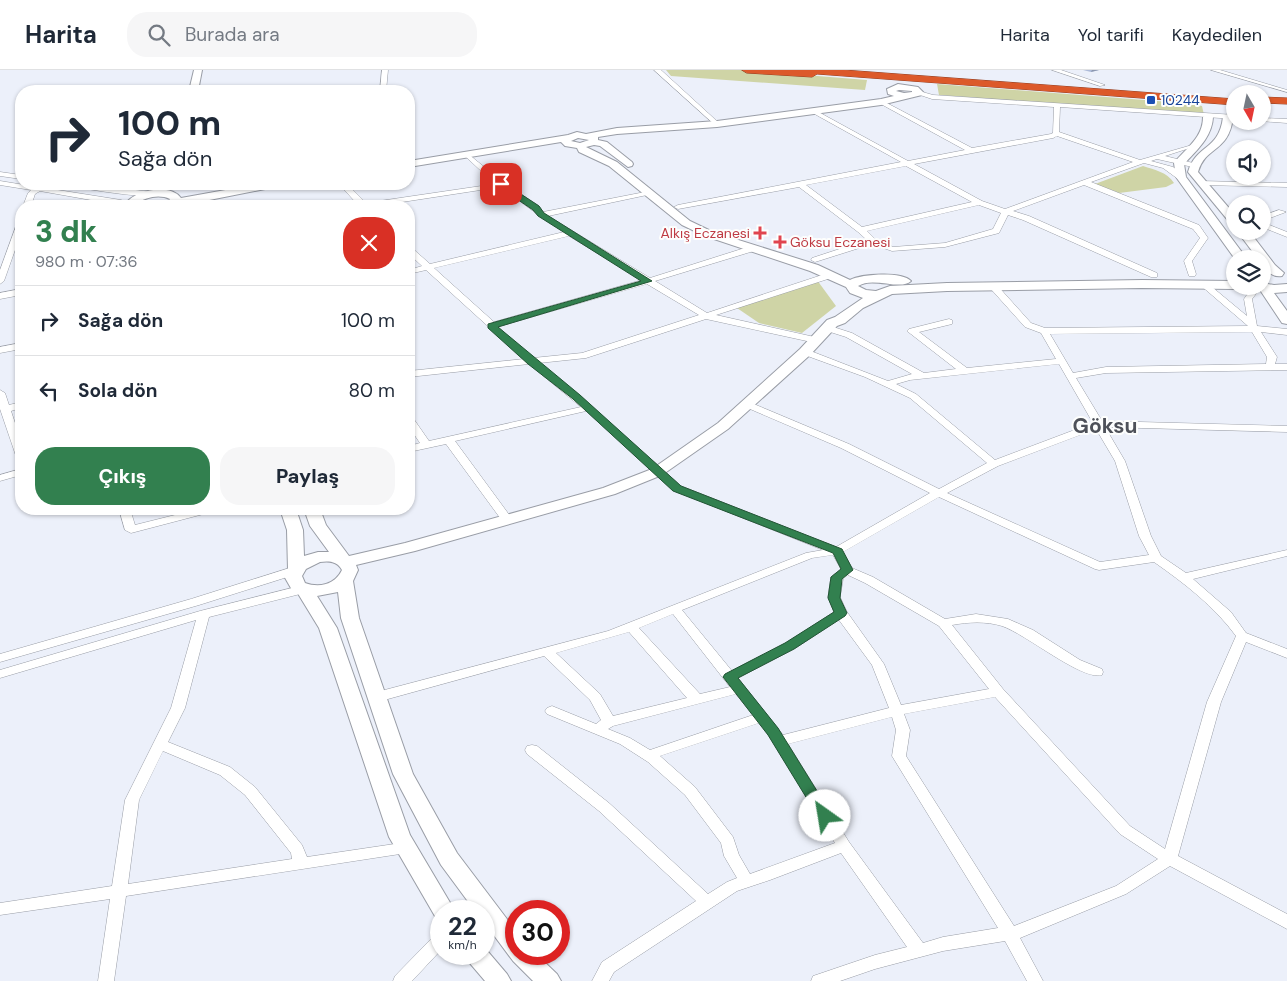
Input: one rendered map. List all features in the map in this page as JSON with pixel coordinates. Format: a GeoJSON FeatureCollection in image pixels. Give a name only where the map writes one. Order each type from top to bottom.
{"type":"FeatureCollection","features":[{"type":"Feature","properties":{"kind":"highway"},"geometry":{"type":"LineString","coordinates":[[747,70],[876,78],[893,84],[888,96]]}},
{"type":"Feature","properties":{"kind":"highway"},"geometry":{"type":"LineString","coordinates":[[800,70],[911,89],[942,81],[1226,103]]}},
{"type":"Feature","properties":{"kind":"highway"},"geometry":{"type":"LineString","coordinates":[[861,70],[1226,97]]}},
{"type":"Feature","properties":{"kind":"highway"},"geometry":{"type":"LineString","coordinates":[[969,78],[1102,84],[1226,93]]}},
{"type":"Feature","properties":{"kind":"highway"},"geometry":{"type":"LineString","coordinates":[[1271,98],[1284,100]]}},
{"type":"Feature","properties":{"kind":"highway"},"geometry":{"type":"LineString","coordinates":[[1271,100],[1284,100]]}},
{"type":"Feature","properties":{"kind":"highway"},"geometry":{"type":"LineString","coordinates":[[1271,104],[1284,100]]}},
{"type":"Feature","properties":{"kind":"street"},"geometry":{"type":"LineString","coordinates":[[194,85],[198,70]]}},
{"type":"Feature","properties":{"kind":"street"},"geometry":{"type":"LineString","coordinates":[[384,85],[385,70]]}},
{"type":"Feature","properties":{"kind":"street"},"geometry":{"type":"LineString","coordinates":[[657,70],[717,124]]}},
{"type":"Feature","properties":{"kind":"street"},"geometry":{"type":"LineString","coordinates":[[1055,70],[1102,84]]}},
{"type":"Feature","properties":{"kind":"street"},"geometry":{"type":"LineString","coordinates":[[1214,70],[1284,100]]}},
{"type":"Feature","properties":{"kind":"street"},"geometry":{"type":"LineString","coordinates":[[415,163],[495,151],[574,143],[626,131],[717,124],[813,111],[888,96],[911,89],[932,97],[1226,117]]}},
{"type":"Feature","properties":{"kind":"street"},"geometry":{"type":"LineString","coordinates":[[888,96],[970,150]]}},
{"type":"Feature","properties":{"kind":"street"},"geometry":{"type":"LineString","coordinates":[[1056,133],[1057,106]]}},
{"type":"Feature","properties":{"kind":"street"},"geometry":{"type":"LineString","coordinates":[[813,111],[905,164],[979,203],[1006,211],[1154,275]]}},
{"type":"Feature","properties":{"kind":"street"},"geometry":{"type":"LineString","coordinates":[[1179,163],[1197,144],[1209,126],[1208,117]]}},
{"type":"Feature","properties":{"kind":"street"},"geometry":{"type":"LineString","coordinates":[[1271,121],[1287,122]]}},
{"type":"Feature","properties":{"kind":"street"},"geometry":{"type":"LineString","coordinates":[[1226,130],[1221,140],[1205,151],[1194,163],[1193,172],[1226,211]]}},
{"type":"Feature","properties":{"kind":"street"},"geometry":{"type":"LineString","coordinates":[[678,207],[801,185],[970,150],[1053,136],[1056,133]]}},
{"type":"Feature","properties":{"kind":"street"},"geometry":{"type":"LineString","coordinates":[[1056,133],[1137,163],[1161,164],[1176,171],[1234,250]]}},
{"type":"Feature","properties":{"kind":"street"},"geometry":{"type":"LineString","coordinates":[[574,143],[577,135],[593,139],[608,148],[678,207],[717,229],[889,284],[890,290]]}},
{"type":"Feature","properties":{"kind":"street"},"geometry":{"type":"LineString","coordinates":[[574,143],[583,150],[613,164],[686,223],[709,234],[831,275],[864,294],[877,295]]}},
{"type":"Feature","properties":{"kind":"street"},"geometry":{"type":"LineString","coordinates":[[801,185],[862,230],[872,241],[892,249],[945,244],[996,231],[1006,211],[1137,163],[1197,144]]}},
{"type":"Feature","properties":{"kind":"street"},"geometry":{"type":"LineString","coordinates":[[467,155],[501,184],[536,208],[541,215],[706,316],[816,340]]}},
{"type":"Feature","properties":{"kind":"street"},"geometry":{"type":"LineString","coordinates":[[1159,157],[1194,166]]}},
{"type":"Feature","properties":{"kind":"street"},"geometry":{"type":"LineString","coordinates":[[1179,163],[1181,177]]}},
{"type":"Feature","properties":{"kind":"street"},"geometry":{"type":"LineString","coordinates":[[0,174],[15,176]]}},
{"type":"Feature","properties":{"kind":"street"},"geometry":{"type":"LineString","coordinates":[[1084,182],[1196,228],[1204,238],[1188,261],[1192,274]]}},
{"type":"Feature","properties":{"kind":"street"},"geometry":{"type":"LineString","coordinates":[[0,183],[15,185]]}},
{"type":"Feature","properties":{"kind":"street"},"geometry":{"type":"LineString","coordinates":[[1202,183],[1287,185]]}},
{"type":"Feature","properties":{"kind":"street"},"geometry":{"type":"LineString","coordinates":[[401,200],[501,184]]}},
{"type":"Feature","properties":{"kind":"street"},"geometry":{"type":"LineString","coordinates":[[29,200],[32,193],[36,190]]}},
{"type":"Feature","properties":{"kind":"street"},"geometry":{"type":"LineString","coordinates":[[44,190],[107,200]]}},
{"type":"Feature","properties":{"kind":"street"},"geometry":{"type":"LineString","coordinates":[[119,190],[174,197],[228,190]]}},
{"type":"Feature","properties":{"kind":"street"},"geometry":{"type":"LineString","coordinates":[[174,197],[225,190]]}},
{"type":"Feature","properties":{"kind":"street"},"geometry":{"type":"LineString","coordinates":[[349,190],[358,200]]}},
{"type":"Feature","properties":{"kind":"street"},"geometry":{"type":"LineString","coordinates":[[541,215],[647,193]]}},
{"type":"Feature","properties":{"kind":"street"},"geometry":{"type":"LineString","coordinates":[[134,200],[153,194]]}},
{"type":"Feature","properties":{"kind":"street"},"geometry":{"type":"LineString","coordinates":[[862,230],[979,203]]}},
{"type":"Feature","properties":{"kind":"street"},"geometry":{"type":"LineString","coordinates":[[1271,216],[1282,212]]}},
{"type":"Feature","properties":{"kind":"street"},"geometry":{"type":"LineString","coordinates":[[1271,228],[1287,235]]}},
{"type":"Feature","properties":{"kind":"street"},"geometry":{"type":"LineString","coordinates":[[415,271],[570,233]]}},
{"type":"Feature","properties":{"kind":"street"},"geometry":{"type":"LineString","coordinates":[[0,281],[15,240]]}},
{"type":"Feature","properties":{"kind":"street"},"geometry":{"type":"LineString","coordinates":[[1250,240],[1271,268],[1285,278]]}},
{"type":"Feature","properties":{"kind":"street"},"geometry":{"type":"LineString","coordinates":[[815,260],[872,241]]}},
{"type":"Feature","properties":{"kind":"street"},"geometry":{"type":"LineString","coordinates":[[491,326],[754,248]]}},
{"type":"Feature","properties":{"kind":"street"},"geometry":{"type":"LineString","coordinates":[[415,256],[491,326],[588,408],[677,488],[837,551],[847,570],[869,580],[943,622],[998,692],[1125,830],[1170,858],[1287,922]]}},
{"type":"Feature","properties":{"kind":"street"},"geometry":{"type":"LineString","coordinates":[[0,674],[204,614],[304,589],[312,591],[330,589],[346,568],[410,547],[609,491],[657,472],[723,426],[805,352],[829,325],[856,280],[874,279],[916,282],[1226,274]]}},
{"type":"Feature","properties":{"kind":"street"},"geometry":{"type":"LineString","coordinates":[[1271,274],[1285,278]]}},
{"type":"Feature","properties":{"kind":"street"},"geometry":{"type":"LineString","coordinates":[[415,373],[583,356],[831,275]]}},
{"type":"Feature","properties":{"kind":"street"},"geometry":{"type":"LineString","coordinates":[[1271,283],[1285,278]]}},
{"type":"Feature","properties":{"kind":"street"},"geometry":{"type":"LineString","coordinates":[[1203,284],[1254,327]]}},
{"type":"Feature","properties":{"kind":"street"},"geometry":{"type":"LineString","coordinates":[[829,325],[840,320],[877,295],[890,290],[993,286],[1226,285]]}},
{"type":"Feature","properties":{"kind":"street"},"geometry":{"type":"LineString","coordinates":[[993,286],[1028,325],[1044,331],[1254,327],[1287,332]]}},
{"type":"Feature","properties":{"kind":"street"},"geometry":{"type":"LineString","coordinates":[[0,296],[15,293]]}},
{"type":"Feature","properties":{"kind":"street"},"geometry":{"type":"LineString","coordinates":[[1253,295],[1248,300],[1254,327],[1272,358],[1270,367]]}},
{"type":"Feature","properties":{"kind":"street"},"geometry":{"type":"LineString","coordinates":[[1267,295],[1287,320]]}},
{"type":"Feature","properties":{"kind":"street"},"geometry":{"type":"LineString","coordinates":[[948,322],[912,331],[966,372]]}},
{"type":"Feature","properties":{"kind":"street"},"geometry":{"type":"LineString","coordinates":[[829,325],[923,376]]}},
{"type":"Feature","properties":{"kind":"street"},"geometry":{"type":"LineString","coordinates":[[1044,331],[1120,461],[1145,536],[1156,558],[1184,577],[1227,614],[1242,636],[1287,654]]}},
{"type":"Feature","properties":{"kind":"street"},"geometry":{"type":"LineString","coordinates":[[0,350],[15,347]]}},
{"type":"Feature","properties":{"kind":"street"},"geometry":{"type":"LineString","coordinates":[[805,352],[913,396],[994,464]]}},
{"type":"Feature","properties":{"kind":"street"},"geometry":{"type":"LineString","coordinates":[[887,384],[909,377],[1061,361]]}},
{"type":"Feature","properties":{"kind":"street"},"geometry":{"type":"LineString","coordinates":[[1070,376],[1106,370],[1287,367]]}},
{"type":"Feature","properties":{"kind":"street"},"geometry":{"type":"LineString","coordinates":[[0,392],[15,439]]}},
{"type":"Feature","properties":{"kind":"street"},"geometry":{"type":"LineString","coordinates":[[746,404],[845,446],[939,493],[1099,566],[1156,558]]}},
{"type":"Feature","properties":{"kind":"street"},"geometry":{"type":"LineString","coordinates":[[4,409],[15,406]]}},
{"type":"Feature","properties":{"kind":"street"},"geometry":{"type":"LineString","coordinates":[[415,448],[588,408]]}},
{"type":"Feature","properties":{"kind":"street"},"geometry":{"type":"LineString","coordinates":[[377,697],[547,652],[631,627],[674,608],[810,555],[837,551],[994,464],[1099,424],[1287,429]]}},
{"type":"Feature","properties":{"kind":"street"},"geometry":{"type":"LineString","coordinates":[[415,429],[426,445]]}},
{"type":"Feature","properties":{"kind":"street"},"geometry":{"type":"LineString","coordinates":[[449,440],[507,520]]}},
{"type":"Feature","properties":{"kind":"street"},"geometry":{"type":"LineString","coordinates":[[0,478],[15,474]]}},
{"type":"Feature","properties":{"kind":"street"},"geometry":{"type":"LineString","coordinates":[[126,515],[131,530],[188,515]]}},
{"type":"Feature","properties":{"kind":"street"},"geometry":{"type":"LineString","coordinates":[[290,515],[295,530],[296,570],[293,576],[294,581],[304,589],[328,628],[400,837],[438,900]]}},
{"type":"Feature","properties":{"kind":"street"},"geometry":{"type":"LineString","coordinates":[[314,515],[318,526],[346,568],[350,618],[403,774],[448,859],[505,934]]}},
{"type":"Feature","properties":{"kind":"street"},"geometry":{"type":"LineString","coordinates":[[1184,577],[1287,553]]}},
{"type":"Feature","properties":{"kind":"street"},"geometry":{"type":"LineString","coordinates":[[0,658],[195,602],[296,570],[309,560],[318,557],[337,558],[346,568]]}},
{"type":"Feature","properties":{"kind":"street"},"geometry":{"type":"LineString","coordinates":[[847,570],[836,577],[834,598],[841,613],[878,664],[903,730],[899,756],[1010,934],[1035,981]]}},
{"type":"Feature","properties":{"kind":"street"},"geometry":{"type":"LineString","coordinates":[[674,608],[779,741],[844,846],[919,950]]}},
{"type":"Feature","properties":{"kind":"street"},"geometry":{"type":"LineString","coordinates":[[730,677],[790,646],[841,613]]}},
{"type":"Feature","properties":{"kind":"street"},"geometry":{"type":"LineString","coordinates":[[106,981],[132,800],[178,708],[204,614]]}},
{"type":"Feature","properties":{"kind":"street"},"geometry":{"type":"LineString","coordinates":[[943,622],[961,618],[987,617],[1022,628],[1082,668],[1097,672]]}},
{"type":"Feature","properties":{"kind":"street"},"geometry":{"type":"LineString","coordinates":[[631,627],[697,700]]}},
{"type":"Feature","properties":{"kind":"street"},"geometry":{"type":"LineString","coordinates":[[819,981],[875,962],[943,944],[1017,932],[1121,890],[1170,858],[1214,702],[1242,636]]}},
{"type":"Feature","properties":{"kind":"street"},"geometry":{"type":"LineString","coordinates":[[547,652],[595,697],[603,726]]}},
{"type":"Feature","properties":{"kind":"street"},"geometry":{"type":"LineString","coordinates":[[603,726],[739,689]]}},
{"type":"Feature","properties":{"kind":"street"},"geometry":{"type":"LineString","coordinates":[[779,741],[896,711],[998,692]]}},
{"type":"Feature","properties":{"kind":"street"},"geometry":{"type":"LineString","coordinates":[[552,711],[603,726],[649,755],[690,791],[728,841],[732,856],[747,882]]}},
{"type":"Feature","properties":{"kind":"street"},"geometry":{"type":"LineString","coordinates":[[649,755],[762,718]]}},
{"type":"Feature","properties":{"kind":"street"},"geometry":{"type":"LineString","coordinates":[[160,744],[225,771],[250,791],[297,849],[300,855],[298,865]]}},
{"type":"Feature","properties":{"kind":"street"},"geometry":{"type":"LineString","coordinates":[[532,750],[604,807],[707,902]]}},
{"type":"Feature","properties":{"kind":"street"},"geometry":{"type":"LineString","coordinates":[[600,981],[608,967],[732,886],[844,846]]}},
{"type":"Feature","properties":{"kind":"street"},"geometry":{"type":"LineString","coordinates":[[0,909],[408,848]]}},
{"type":"Feature","properties":{"kind":"street"},"geometry":{"type":"LineString","coordinates":[[401,981],[430,951]]}},
{"type":"Feature","properties":{"kind":"street"},"geometry":{"type":"LineString","coordinates":[[485,965],[499,981]]}},
{"type":"Feature","properties":{"kind":"street"},"geometry":{"type":"LineString","coordinates":[[532,965],[549,981]]}},
{"type":"Feature","properties":{"kind":"green space"},"geometry":{"type":"Polygon","coordinates":[[[666,70],[743,70],[867,80],[865,90],[671,76],[666,70]]]}},
{"type":"Feature","properties":{"kind":"green space"},"geometry":{"type":"Polygon","coordinates":[[[937,84],[1183,103],[1202,106],[1204,115],[939,95],[937,84]]]}},
{"type":"Feature","properties":{"kind":"green space"},"geometry":{"type":"Polygon","coordinates":[[[1143,166],[1164,174],[1174,183],[1166,187],[1119,193],[1095,184],[1143,166]]]}},
{"type":"Feature","properties":{"kind":"green space"},"geometry":{"type":"Polygon","coordinates":[[[817,280],[836,306],[802,333],[759,323],[737,308],[817,280]]]}},
{"type":"Feature","properties":{"kind":"place","name":"10244"},"geometry":{"type":"Point","coordinates":[1151,100]}},
{"type":"Feature","properties":{"kind":"place","name":"Alkış Eczanesi"},"geometry":{"type":"Point","coordinates":[760,233]}},
{"type":"Feature","properties":{"kind":"place","name":"Göksu Eczanesi"},"geometry":{"type":"Point","coordinates":[780,242]}},
{"type":"Feature","properties":{"kind":"district","name":"Göksu"},"geometry":{"type":"Point","coordinates":[1105,426]}},
{"type":"Feature","properties":{"kind":"route"},"geometry":{"type":"LineString","coordinates":[[501,184],[536,208],[541,215],[648,281],[491,326],[576,397],[657,472],[677,488],[837,551],[847,570],[836,577],[834,598],[841,613],[790,646],[730,677],[773,732],[825,816]]}}]}
